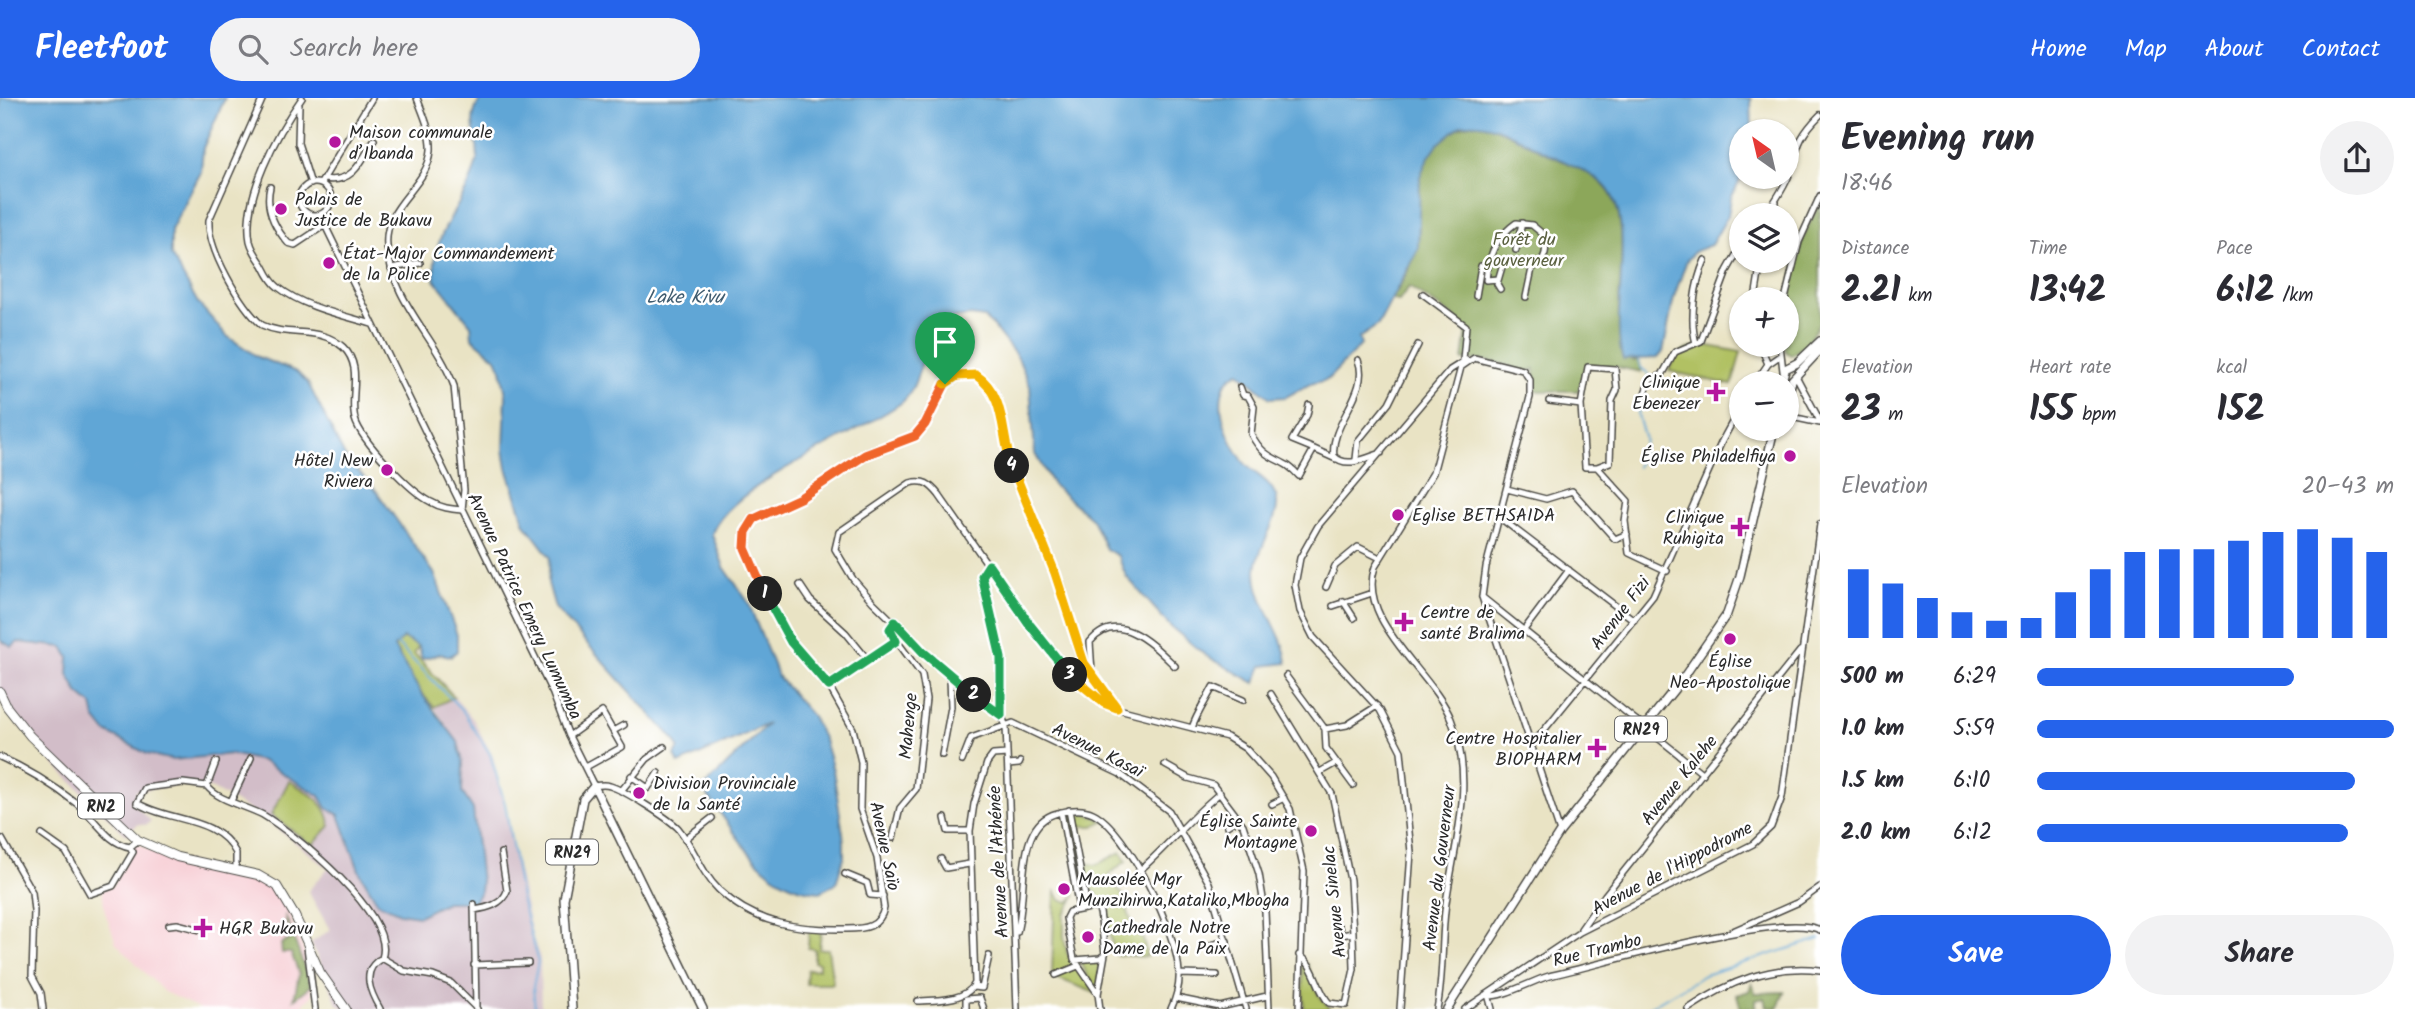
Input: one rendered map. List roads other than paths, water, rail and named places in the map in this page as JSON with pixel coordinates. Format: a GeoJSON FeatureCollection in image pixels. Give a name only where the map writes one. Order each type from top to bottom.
{"type":"FeatureCollection","features":[{"type":"Feature","properties":{"kind":"highway","name":"RN2"},"geometry":{"type":"LineString","coordinates":[[0,692],[7,707],[30,736],[138,840],[177,858],[258,875],[277,886],[295,916],[307,947],[326,983],[346,1009]]}},
{"type":"Feature","properties":{"kind":"main road"},"geometry":{"type":"LineString","coordinates":[[1793,371],[1820,341]]}},
{"type":"Feature","properties":{"kind":"main road"},"geometry":{"type":"LineString","coordinates":[[1794,371],[1820,350]]}},
{"type":"Feature","properties":{"kind":"main road","name":"RN29"},"geometry":{"type":"LineString","coordinates":[[1448,1008],[1560,832],[1701,654],[1730,605],[1771,441]]}},
{"type":"Feature","properties":{"kind":"main road","name":"RN29"},"geometry":{"type":"LineString","coordinates":[[572,1009],[564,899],[583,799],[594,786]]}},
{"type":"Feature","properties":{"kind":"main road","name":"Avenue Patrice Emery Lumumba"},"geometry":{"type":"LineString","coordinates":[[594,786],[703,1009]]}},
{"type":"Feature","properties":{"kind":"street"},"geometry":{"type":"LineString","coordinates":[[263,98],[209,220],[209,236],[218,258],[262,325],[322,334],[342,346],[354,360],[354,411],[363,437],[429,502],[445,509],[462,510],[462,477],[454,386],[449,372],[413,319],[391,268],[387,245],[388,224],[395,208],[411,188],[431,154],[430,139],[417,98]]}},
{"type":"Feature","properties":{"kind":"street"},"geometry":{"type":"LineString","coordinates":[[323,181],[372,98]]}},
{"type":"Feature","properties":{"kind":"street"},"geometry":{"type":"LineString","coordinates":[[301,100],[298,143],[311,184]]}},
{"type":"Feature","properties":{"kind":"street"},"geometry":{"type":"LineString","coordinates":[[301,100],[282,129],[254,191],[249,231],[252,247],[273,283],[287,294],[303,302],[372,324]]}},
{"type":"Feature","properties":{"kind":"street"},"geometry":{"type":"LineString","coordinates":[[1773,203],[1790,173],[1802,132],[1820,115]]}},
{"type":"Feature","properties":{"kind":"street"},"geometry":{"type":"LineString","coordinates":[[323,181],[332,199],[326,212],[320,215],[309,214],[300,207],[299,195],[311,184],[323,181],[340,180],[354,173],[374,140]]}},
{"type":"Feature","properties":{"kind":"street"},"geometry":{"type":"LineString","coordinates":[[270,187],[268,196],[275,227],[288,243],[295,245],[325,225]]}},
{"type":"Feature","properties":{"kind":"street"},"geometry":{"type":"LineString","coordinates":[[1776,203],[1777,196]]}},
{"type":"Feature","properties":{"kind":"street"},"geometry":{"type":"LineString","coordinates":[[1788,287],[1799,242],[1820,196]]}},
{"type":"Feature","properties":{"kind":"street","name":"Avenue Patrice Emery Lumumba"},"geometry":{"type":"LineString","coordinates":[[320,215],[553,694],[569,736],[594,786]]}},
{"type":"Feature","properties":{"kind":"street"},"geometry":{"type":"LineString","coordinates":[[1498,279],[1486,280],[1487,266],[1498,238],[1516,223],[1532,225],[1544,235],[1546,253],[1543,261],[1534,267],[1526,297]]}},
{"type":"Feature","properties":{"kind":"street"},"geometry":{"type":"LineString","coordinates":[[1516,250],[1522,223]]}},
{"type":"Feature","properties":{"kind":"street"},"geometry":{"type":"LineString","coordinates":[[1500,289],[1498,279],[1506,259],[1533,264],[1534,267]]}},
{"type":"Feature","properties":{"kind":"street"},"geometry":{"type":"LineString","coordinates":[[1696,343],[1692,330],[1700,271],[1705,260]]}},
{"type":"Feature","properties":{"kind":"street"},"geometry":{"type":"LineString","coordinates":[[391,268],[420,263]]}},
{"type":"Feature","properties":{"kind":"street"},"geometry":{"type":"LineString","coordinates":[[1476,296],[1477,276],[1481,266],[1487,266]]}},
{"type":"Feature","properties":{"kind":"street"},"geometry":{"type":"LineString","coordinates":[[1642,401],[1650,380],[1662,374],[1673,354],[1702,339],[1729,267]]}},
{"type":"Feature","properties":{"kind":"street"},"geometry":{"type":"LineString","coordinates":[[1332,606],[1372,593],[1371,577],[1380,558],[1433,473],[1461,367],[1466,360],[1466,326],[1423,294]]}},
{"type":"Feature","properties":{"kind":"street"},"geometry":{"type":"LineString","coordinates":[[1356,459],[1358,441],[1386,408],[1418,345]]}},
{"type":"Feature","properties":{"kind":"street"},"geometry":{"type":"LineString","coordinates":[[1765,357],[1768,364]]}},
{"type":"Feature","properties":{"kind":"street"},"geometry":{"type":"LineString","coordinates":[[1763,371],[1778,357]]}},
{"type":"Feature","properties":{"kind":"street"},"geometry":{"type":"LineString","coordinates":[[1399,1009],[1410,839],[1401,751],[1388,722],[1377,706],[1312,637],[1300,611],[1294,585],[1306,544],[1450,370],[1474,358],[1524,370],[1530,380],[1530,397],[1486,566],[1482,597],[1560,832]]}},
{"type":"Feature","properties":{"kind":"street"},"geometry":{"type":"LineString","coordinates":[[1336,459],[1333,451],[1336,435],[1362,373],[1358,360]]}},
{"type":"Feature","properties":{"kind":"street"},"geometry":{"type":"LineString","coordinates":[[1588,367],[1615,369],[1617,390],[1612,401],[1610,462],[1597,467],[1585,467],[1581,405],[1588,367]]}},
{"type":"Feature","properties":{"kind":"street","name":"Avenue Saïo"},"geometry":{"type":"LineString","coordinates":[[594,786],[611,786],[669,820],[718,889],[748,911],[777,924],[817,930],[871,926],[882,916],[883,896],[877,858],[860,809],[860,752],[846,716],[829,686],[791,642],[756,576],[745,548],[749,524],[754,519],[800,498],[865,455],[915,436],[925,424],[940,390],[957,376],[976,375],[996,395],[1005,443],[1055,573],[1084,663],[1117,708]]}},
{"type":"Feature","properties":{"kind":"street"},"geometry":{"type":"LineString","coordinates":[[1240,387],[1243,396],[1248,396],[1254,407],[1251,434],[1266,456],[1289,466],[1299,476],[1314,449]]}},
{"type":"Feature","properties":{"kind":"street"},"geometry":{"type":"LineString","coordinates":[[1799,387],[1820,422]]}},
{"type":"Feature","properties":{"kind":"street"},"geometry":{"type":"LineString","coordinates":[[1549,401],[1581,405]]}},
{"type":"Feature","properties":{"kind":"street"},"geometry":{"type":"LineString","coordinates":[[1309,405],[1307,415],[1292,440],[1352,463],[1356,459],[1384,452]]}},
{"type":"Feature","properties":{"kind":"street"},"geometry":{"type":"LineString","coordinates":[[1799,418],[1820,422]]}},
{"type":"Feature","properties":{"kind":"street","name":"Avenue Fizi"},"geometry":{"type":"LineString","coordinates":[[1532,745],[1653,596],[1667,571],[1729,430]]}},
{"type":"Feature","properties":{"kind":"street"},"geometry":{"type":"LineString","coordinates":[[1597,467],[1628,501],[1625,521],[1629,553],[1667,571]]}},
{"type":"Feature","properties":{"kind":"street"},"geometry":{"type":"LineString","coordinates":[[449,483],[462,477]]}},
{"type":"Feature","properties":{"kind":"street"},"geometry":{"type":"LineString","coordinates":[[1001,715],[950,677],[853,579],[835,549],[839,532],[910,483],[926,482],[933,487],[1066,671],[1090,693],[1117,708],[1227,737],[1247,749],[1284,798],[1294,822],[1304,871],[1299,1009]]}},
{"type":"Feature","properties":{"kind":"street"},"geometry":{"type":"LineString","coordinates":[[1507,489],[1546,499],[1573,491],[1615,539],[1627,534]]}},
{"type":"Feature","properties":{"kind":"street"},"geometry":{"type":"LineString","coordinates":[[1499,517],[1634,620]]}},
{"type":"Feature","properties":{"kind":"street","name":"Avenue de l'Hippodrome"},"geometry":{"type":"LineString","coordinates":[[1466,1009],[1580,932],[1753,844],[1771,827],[1780,810],[1820,524]]}},
{"type":"Feature","properties":{"kind":"street"},"geometry":{"type":"LineString","coordinates":[[1326,587],[1332,570],[1358,547],[1380,558]]}},
{"type":"Feature","properties":{"kind":"street"},"geometry":{"type":"LineString","coordinates":[[989,565],[982,576],[1001,658],[1001,715]]}},
{"type":"Feature","properties":{"kind":"street"},"geometry":{"type":"LineString","coordinates":[[1524,630],[1569,570]]}},
{"type":"Feature","properties":{"kind":"street"},"geometry":{"type":"LineString","coordinates":[[800,585],[810,600],[834,620],[868,660]]}},
{"type":"Feature","properties":{"kind":"street","name":"Avenue du Gouverneur"},"geometry":{"type":"LineString","coordinates":[[1372,593],[1393,637],[1447,709],[1461,751],[1464,783],[1462,819],[1446,903],[1437,1009]]}},
{"type":"Feature","properties":{"kind":"street"},"geometry":{"type":"LineString","coordinates":[[1482,597],[1703,774]]}},
{"type":"Feature","properties":{"kind":"street"},"geometry":{"type":"LineString","coordinates":[[1343,601],[1354,618]]}},
{"type":"Feature","properties":{"kind":"street"},"geometry":{"type":"LineString","coordinates":[[829,686],[896,641],[890,629],[895,622]]}},
{"type":"Feature","properties":{"kind":"street"},"geometry":{"type":"LineString","coordinates":[[1092,676],[1090,642],[1102,630],[1113,628],[1138,634],[1175,666]]}},
{"type":"Feature","properties":{"kind":"street","name":"Mahenge"},"geometry":{"type":"LineString","coordinates":[[893,838],[900,808],[916,789],[926,699],[922,675],[896,641]]}},
{"type":"Feature","properties":{"kind":"street","name":"Avenue Kalehe"},"geometry":{"type":"LineString","coordinates":[[1580,932],[1605,895],[1803,648]]}},
{"type":"Feature","properties":{"kind":"street"},"geometry":{"type":"LineString","coordinates":[[1787,669],[1799,673]]}},
{"type":"Feature","properties":{"kind":"street"},"geometry":{"type":"LineString","coordinates":[[1286,676],[1325,729],[1326,748],[1353,785]]}},
{"type":"Feature","properties":{"kind":"street"},"geometry":{"type":"LineString","coordinates":[[942,755],[951,706],[950,677]]}},
{"type":"Feature","properties":{"kind":"street"},"geometry":{"type":"LineString","coordinates":[[1192,728],[1197,713],[1205,707],[1213,687],[1243,700]]}},
{"type":"Feature","properties":{"kind":"street","name":"Avenue Sinelac"},"geometry":{"type":"LineString","coordinates":[[1271,694],[1332,794],[1346,855],[1353,933],[1354,969],[1346,1006],[1329,1003],[1317,988],[1307,961],[1299,955]]}},
{"type":"Feature","properties":{"kind":"street"},"geometry":{"type":"LineString","coordinates":[[1325,729],[1347,726],[1377,706]]}},
{"type":"Feature","properties":{"kind":"street"},"geometry":{"type":"LineString","coordinates":[[569,736],[601,712],[622,747],[586,767]]}},
{"type":"Feature","properties":{"kind":"street","name":"Avenue de l'Athénée"},"geometry":{"type":"LineString","coordinates":[[1001,715],[1006,726],[1017,1009]]}},
{"type":"Feature","properties":{"kind":"street"},"geometry":{"type":"LineString","coordinates":[[613,731],[624,725]]}},
{"type":"Feature","properties":{"kind":"street","name":"Avenue Kasaï"},"geometry":{"type":"LineString","coordinates":[[1006,726],[1018,725],[1120,774],[1155,799],[1180,828],[1209,883],[1246,1009]]}},
{"type":"Feature","properties":{"kind":"street"},"geometry":{"type":"LineString","coordinates":[[962,761],[971,738],[977,739],[1006,726]]}},
{"type":"Feature","properties":{"kind":"street"},"geometry":{"type":"LineString","coordinates":[[621,791],[652,754],[664,747]]}},
{"type":"Feature","properties":{"kind":"street"},"geometry":{"type":"LineString","coordinates":[[973,987],[975,965],[970,831],[974,804],[987,763],[993,755],[1007,754]]}},
{"type":"Feature","properties":{"kind":"street"},"geometry":{"type":"LineString","coordinates":[[0,757],[25,769],[74,801],[117,844],[130,847]]}},
{"type":"Feature","properties":{"kind":"street"},"geometry":{"type":"LineString","coordinates":[[232,799],[251,758]]}},
{"type":"Feature","properties":{"kind":"street"},"geometry":{"type":"LineString","coordinates":[[207,786],[216,762]]}},
{"type":"Feature","properties":{"kind":"street"},"geometry":{"type":"LineString","coordinates":[[1008,765],[1020,762]]}},
{"type":"Feature","properties":{"kind":"street"},"geometry":{"type":"LineString","coordinates":[[1320,772],[1336,763]]}},
{"type":"Feature","properties":{"kind":"street"},"geometry":{"type":"LineString","coordinates":[[1165,765],[1188,778],[1208,782],[1239,818],[1259,874],[1265,911],[1269,1009]]}},
{"type":"Feature","properties":{"kind":"street"},"geometry":{"type":"LineString","coordinates":[[631,776],[647,788],[658,773]]}},
{"type":"Feature","properties":{"kind":"street"},"geometry":{"type":"LineString","coordinates":[[236,869],[236,853],[223,838],[200,822],[150,811],[137,803],[140,793],[145,788],[183,783],[207,786],[276,824],[336,871],[380,933],[384,947],[382,958],[370,969],[368,979],[380,1009]]}},
{"type":"Feature","properties":{"kind":"street"},"geometry":{"type":"LineString","coordinates":[[1139,871],[1164,849],[1180,828],[1220,793]]}},
{"type":"Feature","properties":{"kind":"street"},"geometry":{"type":"LineString","coordinates":[[1272,804],[1284,798]]}},
{"type":"Feature","properties":{"kind":"street"},"geometry":{"type":"LineString","coordinates":[[1016,935],[1031,836],[1045,819],[1061,812],[1082,809],[1106,821],[1163,911],[1180,974],[1176,998],[1171,1009]]}},
{"type":"Feature","properties":{"kind":"street"},"geometry":{"type":"LineString","coordinates":[[1069,810],[1079,908]]}},
{"type":"Feature","properties":{"kind":"street"},"geometry":{"type":"LineString","coordinates":[[1061,812],[1070,836]]}},
{"type":"Feature","properties":{"kind":"street"},"geometry":{"type":"LineString","coordinates":[[685,839],[712,818]]}},
{"type":"Feature","properties":{"kind":"street"},"geometry":{"type":"LineString","coordinates":[[946,818],[948,831],[970,831]]}},
{"type":"Feature","properties":{"kind":"street"},"geometry":{"type":"LineString","coordinates":[[1227,826],[1239,818]]}},
{"type":"Feature","properties":{"kind":"street"},"geometry":{"type":"LineString","coordinates":[[42,835],[66,852],[90,894],[117,881],[132,852],[130,847]]}},
{"type":"Feature","properties":{"kind":"street"},"geometry":{"type":"LineString","coordinates":[[2,839],[31,888],[34,911],[32,976],[41,993],[43,1009]]}},
{"type":"Feature","properties":{"kind":"street"},"geometry":{"type":"LineString","coordinates":[[130,847],[138,840]]}},
{"type":"Feature","properties":{"kind":"street"},"geometry":{"type":"LineString","coordinates":[[477,1009],[474,907],[491,906],[505,897],[501,853]]}},
{"type":"Feature","properties":{"kind":"street"},"geometry":{"type":"LineString","coordinates":[[941,859],[944,868],[970,864]]}},
{"type":"Feature","properties":{"kind":"street"},"geometry":{"type":"LineString","coordinates":[[1075,864],[1087,907]]}},
{"type":"Feature","properties":{"kind":"street"},"geometry":{"type":"LineString","coordinates":[[845,874],[867,883],[870,895],[883,896]]}},
{"type":"Feature","properties":{"kind":"street"},"geometry":{"type":"LineString","coordinates":[[1721,937],[1799,902],[1820,887]]}},
{"type":"Feature","properties":{"kind":"street"},"geometry":{"type":"LineString","coordinates":[[1098,994],[1074,959],[1066,918],[1069,912],[1079,908],[1095,907],[1100,912],[1105,954],[1098,994],[1100,1009]]}},
{"type":"Feature","properties":{"kind":"street"},"geometry":{"type":"LineString","coordinates":[[169,925],[177,924],[201,930]]}},
{"type":"Feature","properties":{"kind":"street"},"geometry":{"type":"LineString","coordinates":[[1721,937],[1775,926],[1807,925],[1820,930]]}},
{"type":"Feature","properties":{"kind":"street"},"geometry":{"type":"LineString","coordinates":[[1339,927],[1341,934],[1353,933]]}},
{"type":"Feature","properties":{"kind":"street","name":"Rue Trambo"},"geometry":{"type":"LineString","coordinates":[[1487,996],[1549,976],[1721,937]]}},
{"type":"Feature","properties":{"kind":"street"},"geometry":{"type":"LineString","coordinates":[[1203,947],[1227,941]]}},
{"type":"Feature","properties":{"kind":"street"},"geometry":{"type":"LineString","coordinates":[[307,947],[315,1009]]}},
{"type":"Feature","properties":{"kind":"street"},"geometry":{"type":"LineString","coordinates":[[1074,959],[1080,961],[1100,958],[1105,954]]}},
{"type":"Feature","properties":{"kind":"street"},"geometry":{"type":"LineString","coordinates":[[918,1002],[961,996],[973,987],[982,988],[989,956]]}},
{"type":"Feature","properties":{"kind":"street"},"geometry":{"type":"LineString","coordinates":[[382,958],[404,971],[433,976],[452,983],[477,1009]]}},
{"type":"Feature","properties":{"kind":"street"},"geometry":{"type":"LineString","coordinates":[[474,965],[528,963]]}},
{"type":"Feature","properties":{"kind":"street"},"geometry":{"type":"LineString","coordinates":[[1056,975],[1078,966]]}},
{"type":"Feature","properties":{"kind":"street"},"geometry":{"type":"LineString","coordinates":[[1688,1009],[1723,987],[1758,975],[1796,967],[1820,970]]}},
{"type":"Feature","properties":{"kind":"street"},"geometry":{"type":"LineString","coordinates":[[1180,974],[1217,975]]}},
{"type":"Feature","properties":{"kind":"street"},"geometry":{"type":"LineString","coordinates":[[1176,998],[1220,1006],[1267,996]]}},
{"type":"Feature","properties":{"kind":"street"},"geometry":{"type":"LineString","coordinates":[[1487,996],[1492,1009]]}},
{"type":"Feature","properties":{"kind":"street"},"geometry":{"type":"LineString","coordinates":[[1439,997],[1448,1008]]}},
{"type":"Feature","properties":{"kind":"street"},"geometry":{"type":"LineString","coordinates":[[966,1009],[966,999],[980,998],[984,1009]]}},
{"type":"Feature","properties":{"kind":"water"},"geometry":{"type":"Polygon","coordinates":[[[0,98],[225,98],[203,148],[201,172],[171,230],[171,255],[198,303],[227,336],[258,357],[297,372],[308,383],[345,457],[374,488],[434,573],[457,635],[457,651],[451,656],[439,654],[422,659],[419,647],[403,638],[394,647],[421,693],[458,742],[463,763],[462,792],[473,809],[481,882],[480,892],[474,902],[446,902],[419,916],[400,913],[378,903],[360,873],[339,815],[327,808],[320,796],[262,761],[231,754],[173,760],[147,754],[106,732],[95,718],[92,705],[78,693],[68,674],[69,657],[63,647],[18,642],[12,647],[0,640],[0,98]]]}},
{"type":"Feature","properties":{"kind":"water","name":"Lake Kivu"},"geometry":{"type":"Polygon","coordinates":[[[481,98],[1751,98],[1752,119],[1729,119],[1729,189],[1736,189],[1729,203],[1728,216],[1711,245],[1695,251],[1687,260],[1674,297],[1663,352],[1658,358],[1623,360],[1619,341],[1622,267],[1620,219],[1613,198],[1602,183],[1512,135],[1493,127],[1472,124],[1461,125],[1437,145],[1427,160],[1420,177],[1418,249],[1378,325],[1359,338],[1361,345],[1327,380],[1310,384],[1286,397],[1270,398],[1239,372],[1229,379],[1223,389],[1221,401],[1226,427],[1247,466],[1273,490],[1277,504],[1256,572],[1260,595],[1281,640],[1287,663],[1262,666],[1255,683],[1205,655],[1170,626],[1126,576],[1118,556],[1106,549],[1092,519],[1053,485],[1035,454],[1030,386],[1018,358],[992,325],[984,318],[971,316],[948,319],[937,325],[913,388],[901,403],[767,480],[723,516],[712,534],[724,567],[748,602],[778,677],[812,716],[824,740],[833,770],[844,840],[844,857],[836,883],[820,892],[799,888],[780,880],[765,868],[738,839],[702,789],[768,724],[679,764],[675,755],[679,748],[676,742],[555,608],[548,583],[550,557],[525,524],[507,468],[504,449],[506,395],[501,369],[496,358],[472,338],[471,325],[435,280],[438,246],[472,177],[477,161],[473,125],[481,98]]]}},
{"type":"Feature","properties":{"kind":"waterway"},"geometry":{"type":"LineString","coordinates":[[1639,360],[1640,367],[1649,374],[1647,380]]}},
{"type":"Feature","properties":{"kind":"waterway"},"geometry":{"type":"LineString","coordinates":[[1637,467],[1645,440],[1638,416],[1640,402]]}},
{"type":"Feature","properties":{"kind":"waterway"},"geometry":{"type":"LineString","coordinates":[[396,643],[463,711],[490,754],[505,804],[521,898],[538,962],[533,987],[535,1009]]}},
{"type":"Feature","properties":{"kind":"waterway"},"geometry":{"type":"LineString","coordinates":[[1646,1009],[1704,975],[1820,939]]}},
{"type":"Feature","properties":{"kind":"place","name":"Maison communale d’Ibanda"},"geometry":{"type":"Point","coordinates":[335,142]}},
{"type":"Feature","properties":{"kind":"place","name":"Palais de Justice de Bukavu"},"geometry":{"type":"Point","coordinates":[281,209]}},
{"type":"Feature","properties":{"kind":"place","name":"État-Major Commandement de la Police"},"geometry":{"type":"Point","coordinates":[329,263]}},
{"type":"Feature","properties":{"kind":"place","name":"Clinique Ebenezer"},"geometry":{"type":"Point","coordinates":[1716,392]}},
{"type":"Feature","properties":{"kind":"place","name":"Église Philadelfiya"},"geometry":{"type":"Point","coordinates":[1790,456]}},
{"type":"Feature","properties":{"kind":"place","name":"Hôtel New Riviera"},"geometry":{"type":"Point","coordinates":[387,470]}},
{"type":"Feature","properties":{"kind":"place","name":"Eglise BETHSAIDA"},"geometry":{"type":"Point","coordinates":[1398,515]}},
{"type":"Feature","properties":{"kind":"place","name":"Clinique Ruhigita"},"geometry":{"type":"Point","coordinates":[1740,527]}},
{"type":"Feature","properties":{"kind":"place","name":"Centre de santé Bralima"},"geometry":{"type":"Point","coordinates":[1404,622]}},
{"type":"Feature","properties":{"kind":"place","name":"Église Neo-Apostolique"},"geometry":{"type":"Point","coordinates":[1730,639]}},
{"type":"Feature","properties":{"kind":"place","name":"Centre Hospitalier BIOPHARM"},"geometry":{"type":"Point","coordinates":[1597,748]}},
{"type":"Feature","properties":{"kind":"place","name":"Division Provinciale de la Santé"},"geometry":{"type":"Point","coordinates":[639,793]}},
{"type":"Feature","properties":{"kind":"place","name":"Église Sainte Montagne"},"geometry":{"type":"Point","coordinates":[1311,831]}},
{"type":"Feature","properties":{"kind":"place","name":"Mausolée Mgr Munzihirwa,Kataliko,Mbogha"},"geometry":{"type":"Point","coordinates":[1064,889]}},
{"type":"Feature","properties":{"kind":"place","name":"HGR Bukavu"},"geometry":{"type":"Point","coordinates":[203,928]}},
{"type":"Feature","properties":{"kind":"place","name":"Cathedrale Notre Dame de la Paix"},"geometry":{"type":"Point","coordinates":[1088,937]}},
{"type":"Feature","properties":{"kind":"park label","name":"Forêt du gouverneur"},"geometry":{"type":"Point","coordinates":[1524,249]}}]}
